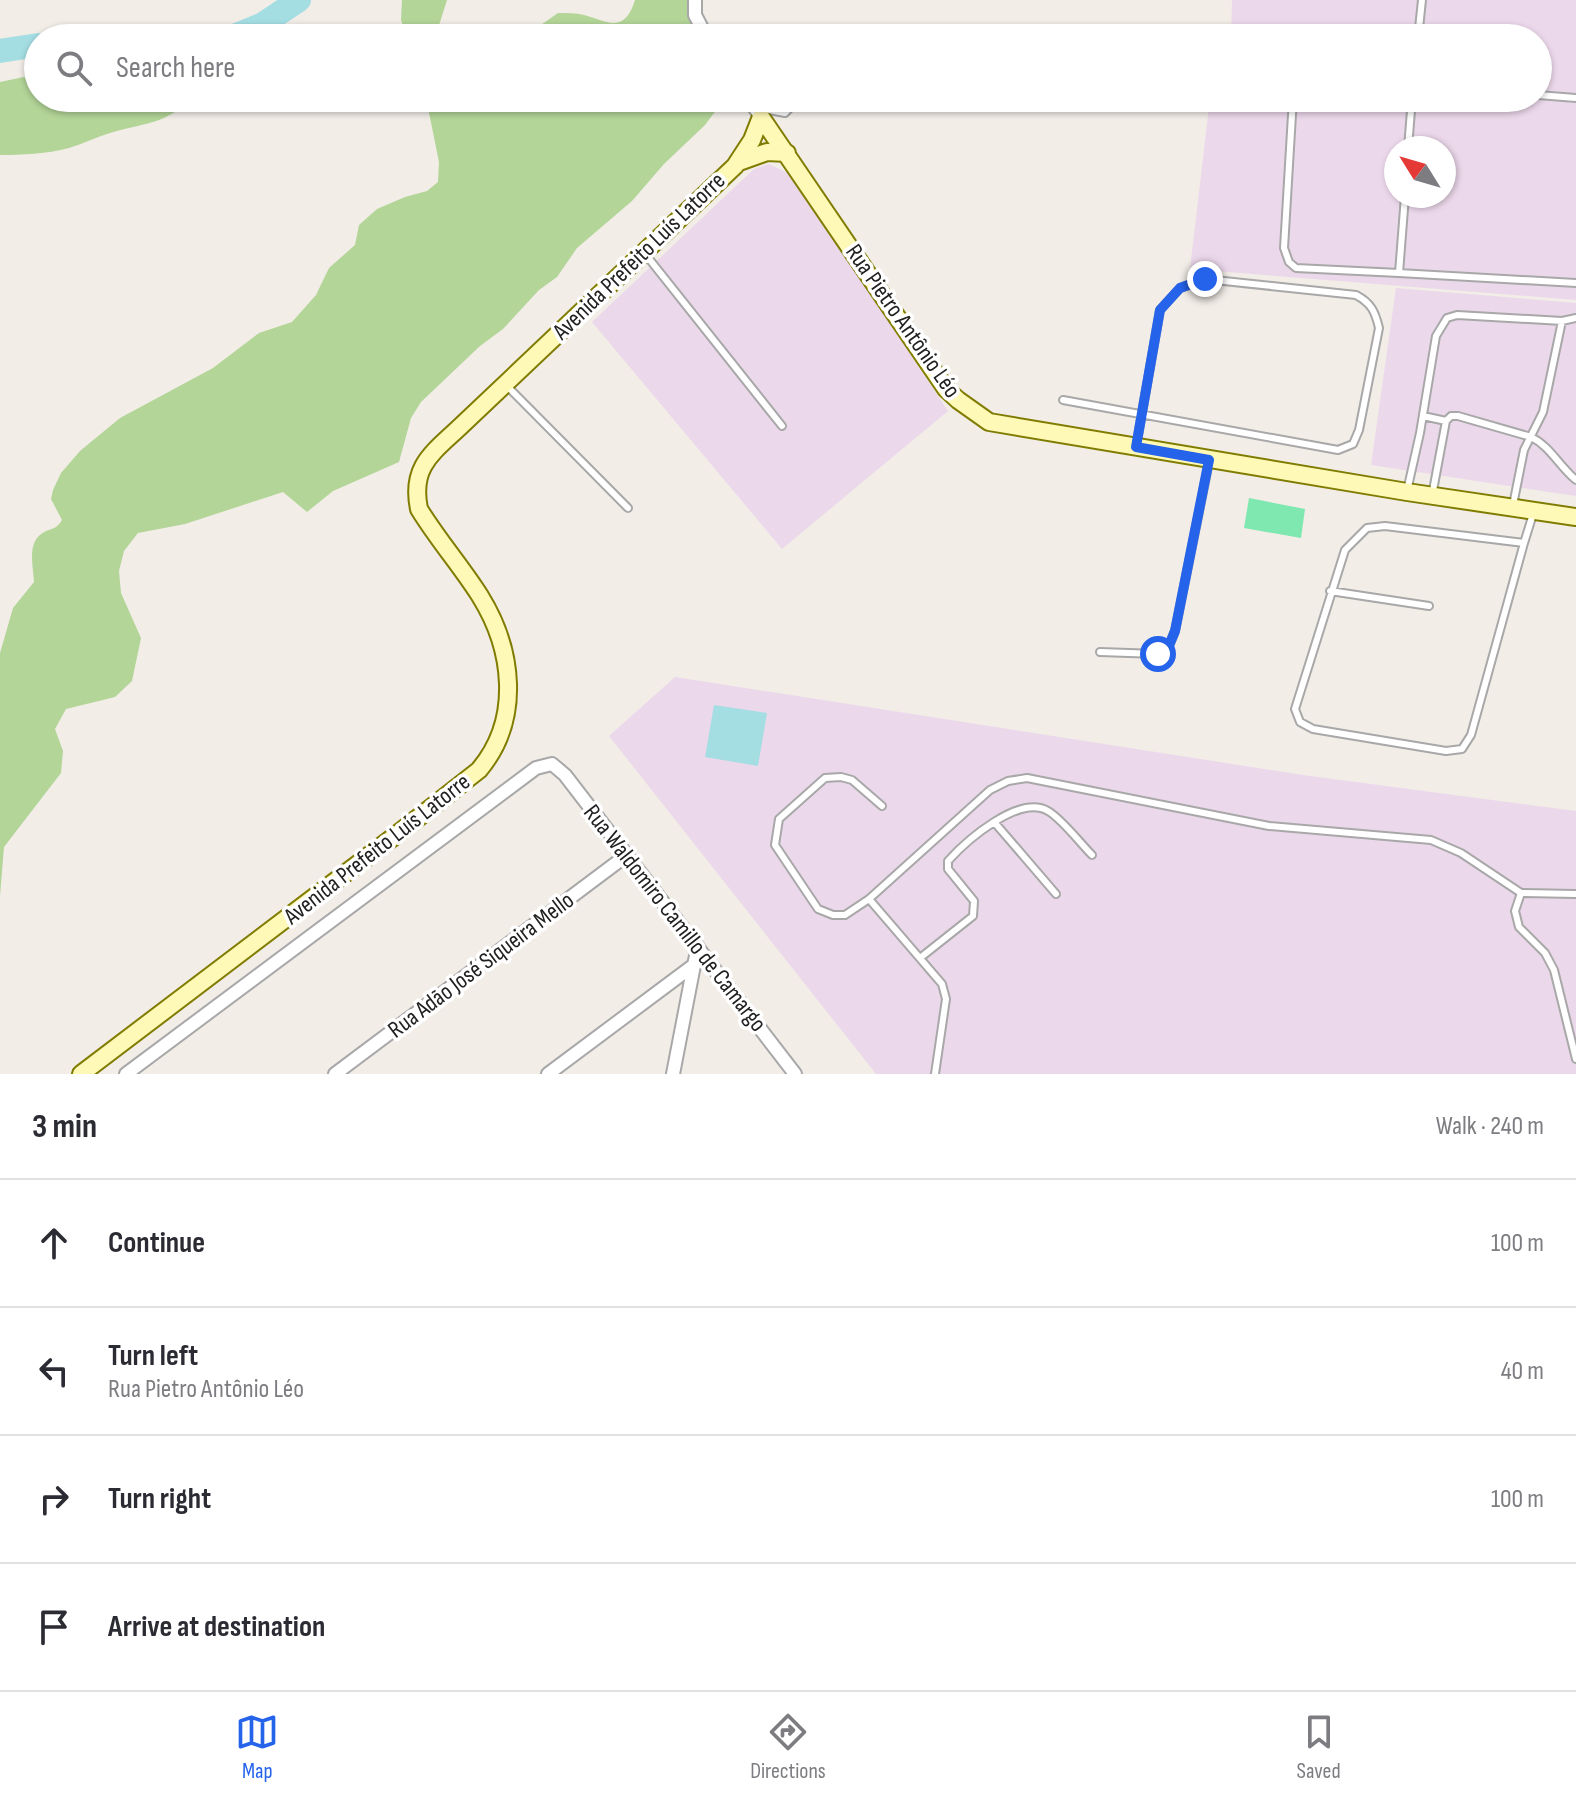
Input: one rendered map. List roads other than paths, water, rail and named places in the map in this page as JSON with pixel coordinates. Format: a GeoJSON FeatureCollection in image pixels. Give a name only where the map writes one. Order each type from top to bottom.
{"type":"FeatureCollection","features":[{"type":"Feature","properties":{"kind":"main road","name":"Avenida Prefeito Luís Latorre"},"geometry":{"type":"LineString","coordinates":[[81,1074],[400,832],[479,770],[487,760],[504,724],[508,703],[506,658],[493,619],[480,595],[419,509],[416,494],[419,470],[504,384],[735,166],[752,140],[754,112]]}},
{"type":"Feature","properties":{"kind":"main road","name":"Rua Pietro Antônio Léo"},"geometry":{"type":"LineString","coordinates":[[758,112],[946,389],[989,422],[1576,517]]}},
{"type":"Feature","properties":{"kind":"main road","name":"Avenida Prefeito Luís Latorre"},"geometry":{"type":"LineString","coordinates":[[735,166],[757,154],[787,153]]}},
{"type":"Feature","properties":{"kind":"street"},"geometry":{"type":"LineString","coordinates":[[695,0],[695,15],[700,24]]}},
{"type":"Feature","properties":{"kind":"street","name":"Rua Waldomiro Camillo de Camargo"},"geometry":{"type":"LineString","coordinates":[[131,1073],[536,768],[552,764],[565,775],[795,1074]]}},
{"type":"Feature","properties":{"kind":"street","name":"Rua Adão José Siqueira Mello"},"geometry":{"type":"LineString","coordinates":[[335,1074],[627,855]]}},
{"type":"Feature","properties":{"kind":"street"},"geometry":{"type":"LineString","coordinates":[[673,1074],[698,947]]}},
{"type":"Feature","properties":{"kind":"street"},"geometry":{"type":"LineString","coordinates":[[548,1074],[694,965]]}},
{"type":"Feature","properties":{"kind":"lane"},"geometry":{"type":"LineString","coordinates":[[1419,24],[1422,0]]}},
{"type":"Feature","properties":{"kind":"lane"},"geometry":{"type":"LineString","coordinates":[[1552,96],[1576,98]]}},
{"type":"Feature","properties":{"kind":"lane"},"geometry":{"type":"LineString","coordinates":[[1292,112],[1284,248],[1289,262],[1296,268],[1576,283]]}},
{"type":"Feature","properties":{"kind":"lane"},"geometry":{"type":"LineString","coordinates":[[1409,136],[1411,112]]}},
{"type":"Feature","properties":{"kind":"lane"},"geometry":{"type":"LineString","coordinates":[[1399,273],[1404,208]]}},
{"type":"Feature","properties":{"kind":"lane"},"geometry":{"type":"LineString","coordinates":[[644,252],[782,426]]}},
{"type":"Feature","properties":{"kind":"lane"},"geometry":{"type":"LineString","coordinates":[[1063,400],[1142,413],[1338,450],[1353,444],[1359,430],[1379,328],[1375,311],[1367,301],[1356,295],[1205,279],[1180,288],[1160,310],[1142,413],[1136,447]]}},
{"type":"Feature","properties":{"kind":"lane"},"geometry":{"type":"LineString","coordinates":[[1407,492],[1436,336],[1447,318],[1457,315],[1562,321],[1576,318]]}},
{"type":"Feature","properties":{"kind":"lane"},"geometry":{"type":"LineString","coordinates":[[1512,507],[1520,466],[1543,412],[1562,321]]}},
{"type":"Feature","properties":{"kind":"lane"},"geometry":{"type":"LineString","coordinates":[[504,384],[628,508]]}},
{"type":"Feature","properties":{"kind":"lane"},"geometry":{"type":"LineString","coordinates":[[1423,416],[1446,421]]}},
{"type":"Feature","properties":{"kind":"lane"},"geometry":{"type":"LineString","coordinates":[[1432,496],[1446,421],[1451,416],[1541,442],[1576,480]]}},
{"type":"Feature","properties":{"kind":"lane"},"geometry":{"type":"LineString","coordinates":[[1100,652],[1158,654],[1168,648],[1175,631],[1209,460]]}},
{"type":"Feature","properties":{"kind":"lane"},"geometry":{"type":"LineString","coordinates":[[1524,543],[1385,526],[1367,528],[1345,550],[1330,591],[1295,709],[1300,722],[1313,729],[1431,749],[1462,749],[1471,735],[1535,511]]}},
{"type":"Feature","properties":{"kind":"lane"},"geometry":{"type":"LineString","coordinates":[[1330,591],[1429,606]]}},
{"type":"Feature","properties":{"kind":"lane"},"geometry":{"type":"LineString","coordinates":[[882,806],[852,780],[825,778],[779,819],[775,845],[818,909],[833,915],[845,915],[869,899],[990,790],[1008,781],[1027,778],[1269,826],[1431,840],[1461,853],[1521,893],[1576,894]]}},
{"type":"Feature","properties":{"kind":"lane"},"geometry":{"type":"LineString","coordinates":[[920,958],[973,916],[974,901],[948,869],[948,861],[1008,812],[1034,807],[1048,811],[1092,855]]}},
{"type":"Feature","properties":{"kind":"lane"},"geometry":{"type":"LineString","coordinates":[[995,823],[1056,894]]}},
{"type":"Feature","properties":{"kind":"lane"},"geometry":{"type":"LineString","coordinates":[[1521,893],[1515,911],[1519,927],[1545,953],[1554,970],[1576,1059]]}},
{"type":"Feature","properties":{"kind":"lane"},"geometry":{"type":"LineString","coordinates":[[869,899],[942,984],[946,999],[935,1074]]}},
{"type":"Feature","properties":{"kind":"water"},"geometry":{"type":"Polygon","coordinates":[[[714,705],[767,713],[758,766],[705,757],[714,705]]]}},
{"type":"Feature","properties":{"kind":"waterway"},"geometry":{"type":"LineString","coordinates":[[263,24],[299,0]]}},
{"type":"Feature","properties":{"kind":"waterway"},"geometry":{"type":"LineString","coordinates":[[0,51],[24,47]]}}]}
